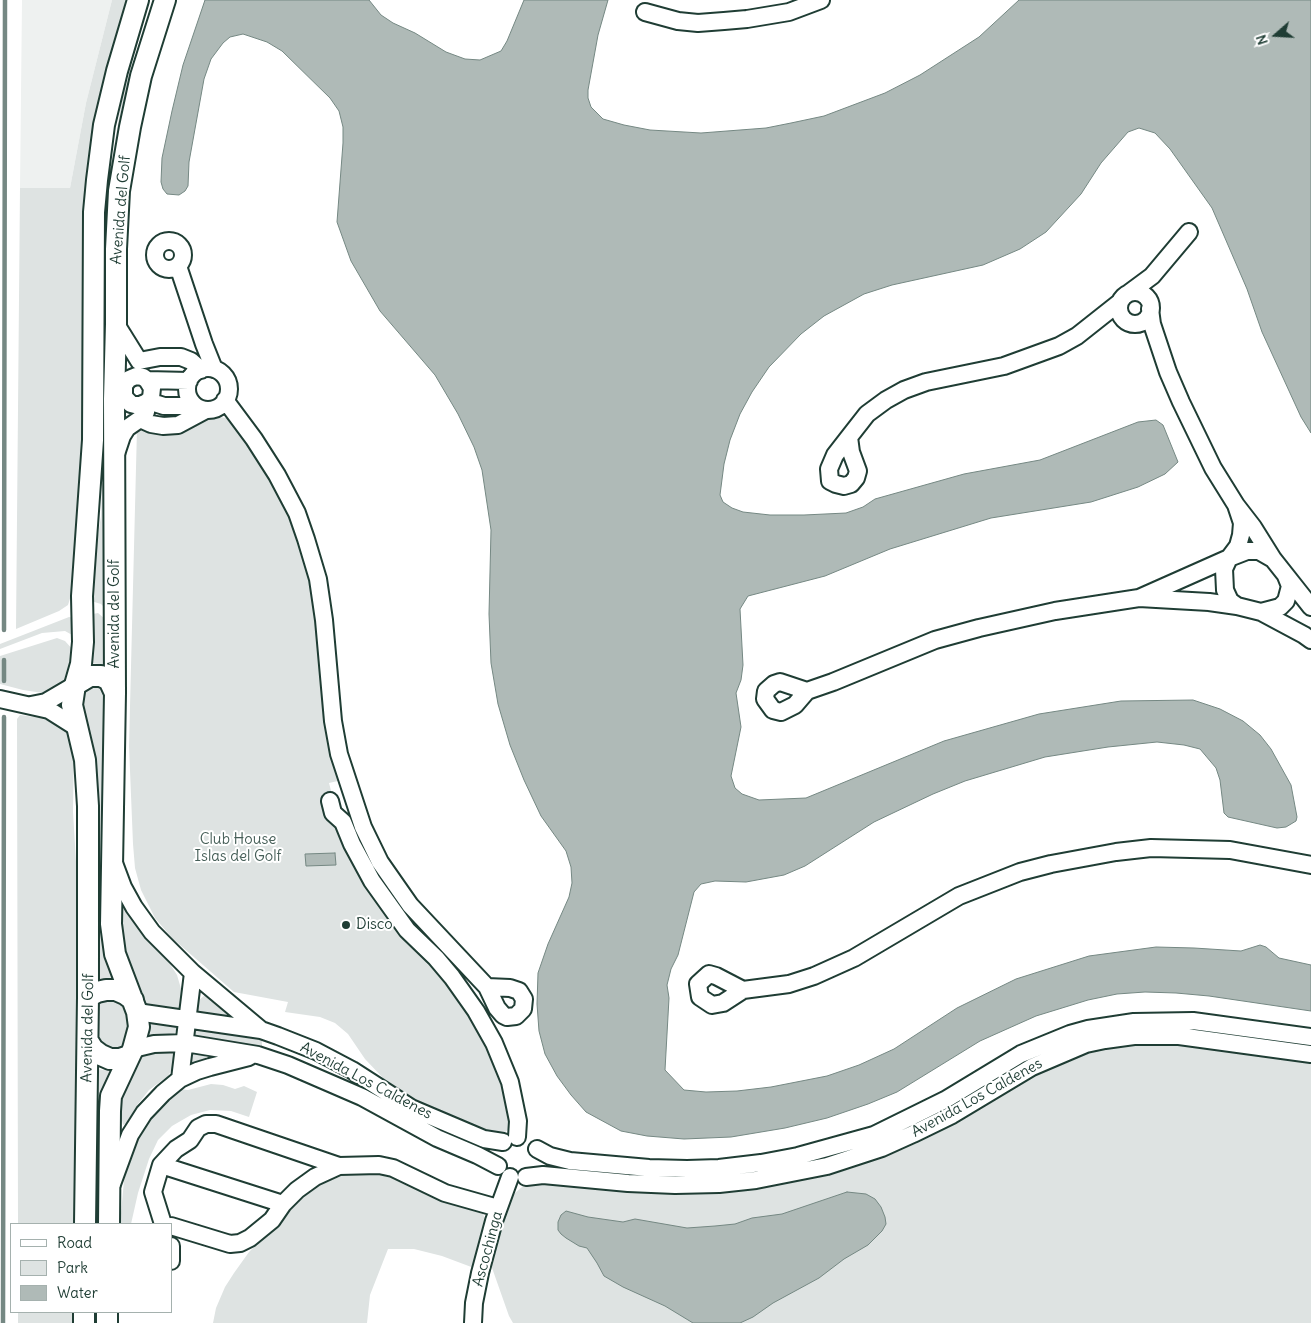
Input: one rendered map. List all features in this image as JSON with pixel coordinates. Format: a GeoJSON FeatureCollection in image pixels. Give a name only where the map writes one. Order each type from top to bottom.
{"type":"FeatureCollection","features":[{"type":"Feature","properties":{"kind":"street","name":"Avenida del Golf"},"geometry":{"type":"LineString","coordinates":[[85,1223],[88,1041],[87,784],[85,760],[72,706],[81,664],[83,642],[82,596],[93,440],[94,212],[104,124],[116,70],[138,0]]}},
{"type":"Feature","properties":{"kind":"street","name":"Avenida del Golf"},"geometry":{"type":"LineString","coordinates":[[109,1223],[111,1096],[131,1053],[139,1027],[135,1006],[115,954],[111,924],[115,693],[114,458],[122,378],[116,324],[116,249],[119,191],[130,127],[141,76],[165,0]]}},
{"type":"Feature","properties":{"kind":"street"},"geometry":{"type":"LineString","coordinates":[[644,12],[678,21],[698,23],[747,19],[789,12],[821,0]]}},
{"type":"Feature","properties":{"kind":"street"},"geometry":{"type":"LineString","coordinates":[[849,437],[867,414],[904,390],[926,382],[1004,366],[1059,346],[1077,336],[1152,276],[1190,232]]}},
{"type":"Feature","properties":{"kind":"street"},"geometry":{"type":"LineString","coordinates":[[178,266],[204,344],[201,373],[187,386],[188,397],[201,408]]}},
{"type":"Feature","properties":{"kind":"street"},"geometry":{"type":"LineString","coordinates":[[1152,276],[1148,290],[1152,324],[1181,402],[1213,468],[1236,506],[1253,527],[1273,559],[1311,607]]}},
{"type":"Feature","properties":{"kind":"street"},"geometry":{"type":"LineString","coordinates":[[1094,322],[1142,322],[1149,314],[1150,306],[1147,299],[1139,293],[1125,297]]}},
{"type":"Feature","properties":{"kind":"street"},"geometry":{"type":"LineString","coordinates":[[1125,297],[1119,311],[1123,319],[1144,329],[1157,338]]}},
{"type":"Feature","properties":{"kind":"street"},"geometry":{"type":"LineString","coordinates":[[93,398],[121,400],[140,405],[151,398],[152,388],[146,373],[116,324]]}},
{"type":"Feature","properties":{"kind":"street"},"geometry":{"type":"LineString","coordinates":[[140,361],[160,357],[181,356],[191,360],[201,373]]}},
{"type":"Feature","properties":{"kind":"street"},"geometry":{"type":"LineString","coordinates":[[93,375],[122,378],[136,376],[147,379],[220,372],[227,382],[228,388],[225,400],[217,408],[164,406],[147,402]]}},
{"type":"Feature","properties":{"kind":"street"},"geometry":{"type":"LineString","coordinates":[[225,400],[254,439],[277,475],[306,539],[318,578],[324,620],[333,721],[339,754],[363,826],[380,862],[410,905],[487,987]]}},
{"type":"Feature","properties":{"kind":"street"},"geometry":{"type":"LineString","coordinates":[[114,458],[122,436],[127,428],[146,412],[147,402]]}},
{"type":"Feature","properties":{"kind":"street"},"geometry":{"type":"LineString","coordinates":[[140,419],[151,424],[163,426],[178,425],[201,408]]}},
{"type":"Feature","properties":{"kind":"street"},"geometry":{"type":"LineString","coordinates":[[1236,506],[1242,523],[1241,535],[1238,546],[1224,569],[1225,590],[1230,600],[1237,606]]}},
{"type":"Feature","properties":{"kind":"street"},"geometry":{"type":"LineString","coordinates":[[1139,598],[1247,551],[1259,551],[1273,559]]}},
{"type":"Feature","properties":{"kind":"street"},"geometry":{"type":"LineString","coordinates":[[1260,612],[1280,607],[1286,601],[1290,586],[1286,575]]}},
{"type":"Feature","properties":{"kind":"street"},"geometry":{"type":"LineString","coordinates":[[807,691],[944,637],[1055,612],[1139,598],[1209,602],[1237,606],[1260,612],[1304,634],[1311,640]]}},
{"type":"Feature","properties":{"kind":"street"},"geometry":{"type":"LineString","coordinates":[[31,705],[46,702],[90,676],[101,676],[109,680],[115,693]]}},
{"type":"Feature","properties":{"kind":"street"},"geometry":{"type":"LineString","coordinates":[[0,699],[49,710],[78,729]]}},
{"type":"Feature","properties":{"kind":"street"},"geometry":{"type":"LineString","coordinates":[[330,801],[333,813],[343,822],[352,844],[372,881],[407,930],[436,958],[452,977],[476,1011],[494,1043],[510,1082],[518,1121],[510,1139],[497,1153],[511,1173],[536,1168],[538,1156],[536,1149],[529,1140],[510,1139]]}},
{"type":"Feature","properties":{"kind":"street"},"geometry":{"type":"LineString","coordinates":[[743,990],[789,984],[814,976],[854,958],[959,896],[1020,872],[1051,864],[1150,848],[1230,850],[1311,865]]}},
{"type":"Feature","properties":{"kind":"street"},"geometry":{"type":"LineString","coordinates":[[112,859],[123,887],[134,907],[152,932],[193,973],[261,1030]]}},
{"type":"Feature","properties":{"kind":"street"},"geometry":{"type":"LineString","coordinates":[[180,1079],[193,973]]}},
{"type":"Feature","properties":{"kind":"street"},"geometry":{"type":"LineString","coordinates":[[88,997],[97,992],[116,990],[126,994],[135,1006]]}},
{"type":"Feature","properties":{"kind":"street","name":"Avenida Los Caldenes"},"geometry":{"type":"LineString","coordinates":[[135,1006],[187,1020],[261,1030],[345,1066],[412,1108],[484,1139],[510,1139]]}},
{"type":"Feature","properties":{"kind":"street","name":"Avenida Los Caldenes"},"geometry":{"type":"LineString","coordinates":[[536,1149],[550,1156],[570,1161],[649,1168],[703,1168],[761,1163],[798,1156],[874,1135],[946,1100],[1021,1054],[1070,1034],[1088,1029],[1158,1020],[1193,1021],[1311,1037]]}},
{"type":"Feature","properties":{"kind":"street","name":"Avenida Los Caldenes"},"geometry":{"type":"LineString","coordinates":[[131,1053],[154,1044],[184,1043],[258,1055],[288,1065],[362,1097],[437,1138],[477,1155],[511,1173],[676,1185],[719,1184],[756,1180],[827,1166],[882,1148],[952,1115],[1032,1067],[1086,1044],[1105,1040],[1134,1036],[1179,1036],[1311,1054]]}},
{"type":"Feature","properties":{"kind":"street"},"geometry":{"type":"LineString","coordinates":[[88,1041],[93,1049],[110,1059],[120,1059],[131,1053]]}},
{"type":"Feature","properties":{"kind":"street"},"geometry":{"type":"LineString","coordinates":[[109,1193],[130,1135],[144,1113],[163,1093],[180,1079],[210,1066],[258,1055]]}},
{"type":"Feature","properties":{"kind":"street"},"geometry":{"type":"LineString","coordinates":[[166,1223],[152,1192],[161,1165],[176,1149],[190,1140],[202,1124],[216,1124],[340,1166],[379,1165],[393,1168],[445,1193],[498,1208]]}},
{"type":"Feature","properties":{"kind":"street"},"geometry":{"type":"LineString","coordinates":[[161,1165],[283,1204]]}},
{"type":"Feature","properties":{"kind":"street"},"geometry":{"type":"LineString","coordinates":[[172,1226],[230,1244],[240,1243],[250,1238],[272,1220],[283,1204],[297,1190],[316,1177],[340,1166]]}},
{"type":"Feature","properties":{"kind":"street","name":"Ascochinga"},"geometry":{"type":"LineString","coordinates":[[473,1323],[474,1303],[480,1273],[498,1208],[511,1173]]}},
{"type":"Feature","properties":{"kind":"shaded area"},"geometry":{"type":"Polygon","coordinates":[[[22,0],[112,0],[86,103],[70,188],[20,188],[22,0]]]}},
{"type":"Feature","properties":{"kind":"green space"},"geometry":{"type":"Polygon","coordinates":[[[112,0],[134,0],[113,69],[73,589],[68,605],[59,611],[16,629],[20,188],[70,188],[86,103],[112,0]]]}},
{"type":"Feature","properties":{"kind":"green space"},"geometry":{"type":"Polygon","coordinates":[[[153,0],[160,0],[130,96],[107,362],[104,362],[104,301],[100,264],[103,211],[123,94],[153,0]]]}},
{"type":"Feature","properties":{"kind":"green space"},"geometry":{"type":"Polygon","coordinates":[[[103,412],[107,412],[105,608],[101,604],[91,601],[92,575],[101,516],[103,412]]]}},
{"type":"Feature","properties":{"kind":"green space","name":"Club House Islas del Golf"},"geometry":{"type":"Polygon","coordinates":[[[213,416],[226,418],[238,427],[263,462],[293,522],[311,574],[342,780],[329,783],[340,825],[450,982],[499,1060],[513,1123],[504,1133],[495,1134],[482,1130],[422,1104],[384,1079],[365,1059],[348,1034],[335,1023],[320,1017],[285,1012],[288,1002],[234,992],[172,938],[155,918],[141,890],[135,868],[133,844],[129,746],[137,428],[213,416]]]}},
{"type":"Feature","properties":{"kind":"green space"},"geometry":{"type":"Polygon","coordinates":[[[98,613],[105,619],[110,665],[89,663],[89,619],[93,614],[98,613]]]}},
{"type":"Feature","properties":{"kind":"green space"},"geometry":{"type":"Polygon","coordinates":[[[69,617],[75,618],[74,636],[65,631],[42,633],[0,649],[0,644],[69,617]]]}},
{"type":"Feature","properties":{"kind":"green space"},"geometry":{"type":"Polygon","coordinates":[[[57,638],[65,641],[74,651],[73,671],[63,685],[43,693],[0,684],[0,656],[57,638]]]}},
{"type":"Feature","properties":{"kind":"green space"},"geometry":{"type":"Polygon","coordinates":[[[93,682],[103,688],[105,693],[116,982],[97,982],[97,774],[78,714],[81,689],[93,682]]]}},
{"type":"Feature","properties":{"kind":"green space"},"geometry":{"type":"Polygon","coordinates":[[[20,715],[49,719],[65,729],[74,745],[73,812],[80,928],[79,1223],[18,1223],[17,719],[20,715]]]}},
{"type":"Feature","properties":{"kind":"green space"},"geometry":{"type":"Polygon","coordinates":[[[121,899],[150,941],[177,975],[184,999],[181,1010],[176,1013],[150,1007],[143,1001],[123,953],[121,899]]]}},
{"type":"Feature","properties":{"kind":"green space"},"geometry":{"type":"Polygon","coordinates":[[[205,995],[209,995],[232,1014],[231,1017],[197,1016],[194,1004],[205,995]]]}},
{"type":"Feature","properties":{"kind":"green space"},"geometry":{"type":"Polygon","coordinates":[[[104,996],[126,1003],[130,1030],[124,1046],[120,1049],[104,1048],[97,1039],[98,1000],[104,996]]]}},
{"type":"Feature","properties":{"kind":"green space"},"geometry":{"type":"Polygon","coordinates":[[[148,1021],[177,1025],[178,1027],[173,1036],[148,1036],[148,1021]]]}},
{"type":"Feature","properties":{"kind":"green space"},"geometry":{"type":"Polygon","coordinates":[[[195,1028],[262,1038],[262,1046],[258,1049],[196,1039],[193,1032],[195,1028]]]}},
{"type":"Feature","properties":{"kind":"green space"},"geometry":{"type":"Polygon","coordinates":[[[1185,1044],[1311,1062],[1311,1323],[513,1323],[509,1316],[491,1265],[505,1211],[515,1193],[531,1183],[540,1181],[729,1190],[773,1186],[864,1164],[904,1149],[936,1133],[1037,1073],[1062,1061],[1095,1051],[1124,1046],[1185,1044]]]}},
{"type":"Feature","properties":{"kind":"green space"},"geometry":{"type":"Polygon","coordinates":[[[151,1049],[174,1051],[175,1058],[172,1069],[168,1076],[149,1090],[127,1123],[123,1125],[118,1101],[135,1060],[151,1049]]]}},
{"type":"Feature","properties":{"kind":"green space"},"geometry":{"type":"Polygon","coordinates":[[[192,1053],[202,1054],[206,1057],[206,1060],[189,1067],[188,1058],[192,1053]]]}},
{"type":"Feature","properties":{"kind":"green space"},"geometry":{"type":"Polygon","coordinates":[[[97,1069],[110,1071],[104,1089],[102,1223],[95,1223],[95,1072],[97,1069]]]}},
{"type":"Feature","properties":{"kind":"green space"},"geometry":{"type":"Polygon","coordinates":[[[211,1084],[235,1089],[244,1086],[257,1092],[249,1117],[231,1111],[210,1110],[191,1115],[172,1126],[158,1140],[149,1159],[138,1193],[131,1223],[120,1223],[125,1170],[130,1152],[148,1116],[179,1089],[188,1090],[211,1084]]]}},
{"type":"Feature","properties":{"kind":"green space"},"geometry":{"type":"Polygon","coordinates":[[[371,1172],[388,1175],[442,1200],[483,1214],[487,1224],[474,1268],[442,1256],[414,1249],[388,1249],[370,1295],[367,1323],[213,1323],[216,1308],[225,1287],[234,1273],[249,1252],[304,1194],[313,1187],[344,1173],[371,1172]]]}},
{"type":"Feature","properties":{"kind":"green space"},"geometry":{"type":"Polygon","coordinates":[[[18,1313],[78,1313],[78,1323],[18,1323],[18,1313]]]}},
{"type":"Feature","properties":{"kind":"water"},"geometry":{"type":"Polygon","coordinates":[[[205,0],[369,0],[381,15],[446,52],[465,59],[480,60],[501,51],[524,0],[608,0],[598,35],[588,90],[591,107],[603,119],[624,125],[650,130],[701,133],[766,128],[824,116],[885,93],[920,75],[979,37],[1019,0],[1311,0],[1311,433],[1301,417],[1262,332],[1247,289],[1212,208],[1170,149],[1155,133],[1139,128],[1128,132],[1101,163],[1081,194],[1046,232],[1020,249],[983,265],[892,285],[864,294],[824,316],[801,334],[769,367],[740,414],[730,440],[724,464],[720,495],[723,502],[743,512],[770,515],[846,513],[863,507],[875,499],[964,474],[1040,460],[1138,422],[1156,420],[1163,425],[1178,462],[1165,474],[1138,487],[1091,502],[991,518],[890,549],[825,576],[748,596],[740,609],[743,665],[741,680],[736,693],[741,727],[731,776],[735,788],[742,794],[759,800],[806,798],[944,741],[1039,714],[1121,701],[1193,700],[1220,709],[1243,721],[1260,735],[1271,749],[1291,785],[1297,817],[1296,821],[1286,827],[1277,828],[1228,817],[1224,813],[1220,780],[1216,768],[1200,749],[1157,742],[1108,747],[1045,757],[965,781],[874,822],[805,866],[784,875],[746,882],[715,881],[701,884],[694,892],[678,955],[671,969],[667,985],[669,998],[665,1070],[684,1090],[706,1092],[771,1087],[827,1076],[859,1065],[894,1049],[957,1008],[1016,979],[1089,956],[1156,947],[1241,951],[1260,945],[1266,947],[1279,958],[1311,965],[1311,1011],[1176,993],[1145,992],[1117,994],[1088,1000],[1036,1016],[980,1041],[897,1092],[868,1104],[827,1118],[785,1128],[731,1137],[684,1139],[647,1136],[621,1131],[586,1112],[557,1076],[545,1054],[539,1031],[537,1004],[538,973],[548,944],[569,897],[572,883],[571,867],[566,851],[541,816],[524,780],[510,745],[498,704],[491,663],[489,614],[491,530],[482,470],[474,447],[458,414],[435,375],[380,311],[351,261],[337,222],[343,143],[343,127],[339,111],[330,98],[282,51],[267,42],[243,34],[230,37],[223,43],[211,59],[204,79],[189,162],[188,186],[179,195],[167,194],[163,189],[161,182],[162,158],[172,111],[183,65],[205,0]]]}},
{"type":"Feature","properties":{"kind":"water"},"geometry":{"type":"Polygon","coordinates":[[[335,853],[336,865],[306,866],[305,854],[335,853]]]}},
{"type":"Feature","properties":{"kind":"water"},"geometry":{"type":"Polygon","coordinates":[[[847,1192],[866,1194],[875,1199],[885,1217],[886,1224],[882,1231],[868,1245],[844,1259],[819,1278],[740,1323],[693,1323],[665,1306],[604,1276],[587,1248],[579,1246],[566,1238],[558,1230],[558,1222],[561,1215],[566,1211],[588,1217],[623,1222],[635,1219],[687,1228],[735,1224],[752,1218],[782,1214],[847,1192]]]}},
{"type":"Feature","properties":{"kind":"waterway"},"geometry":{"type":"LineString","coordinates":[[4,630],[5,0]]}},
{"type":"Feature","properties":{"kind":"waterway"},"geometry":{"type":"LineString","coordinates":[[4,660],[4,681]]}},
{"type":"Feature","properties":{"kind":"waterway"},"geometry":{"type":"LineString","coordinates":[[3,1323],[4,717]]}},
{"type":"Feature","properties":{"kind":"place","name":"Disco"},"geometry":{"type":"Point","coordinates":[346,925]}}]}
